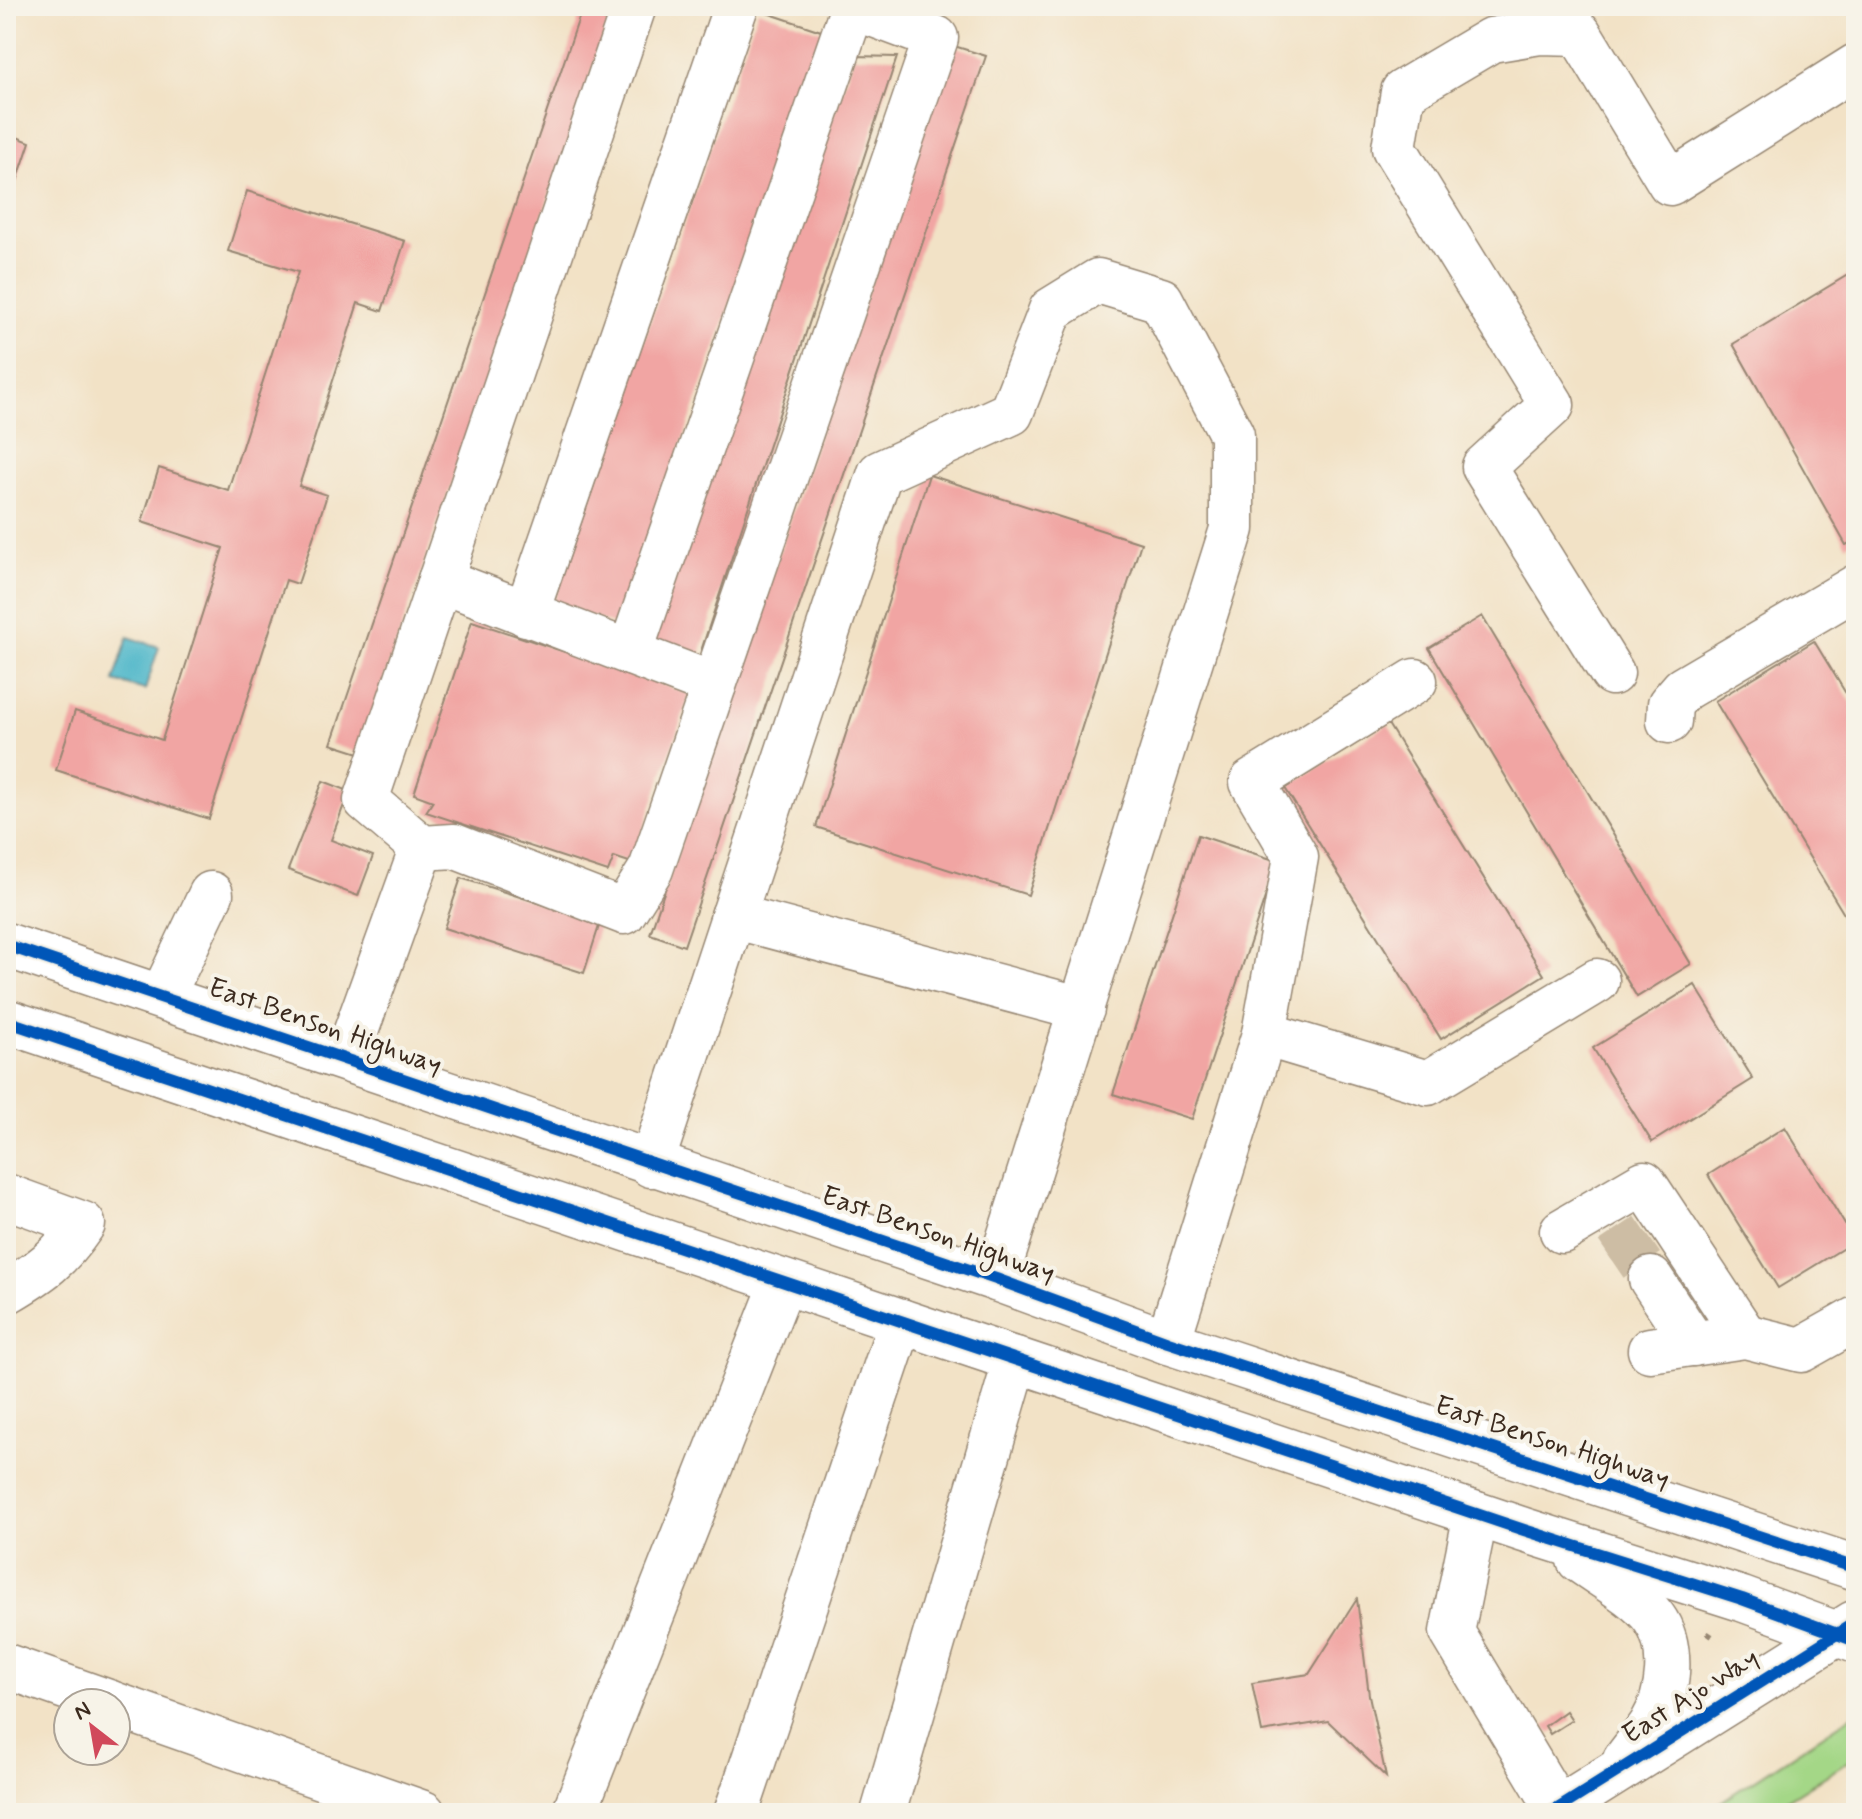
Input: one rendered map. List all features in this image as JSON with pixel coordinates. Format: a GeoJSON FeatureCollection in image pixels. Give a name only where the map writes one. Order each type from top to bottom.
{"type":"FeatureCollection","features":[{"type":"Feature","properties":{"kind":"main road"},"geometry":{"type":"LineString","coordinates":[[630,653],[852,6],[936,38],[651,869],[624,912],[454,846],[422,848],[366,800],[634,6]]}},
{"type":"Feature","properties":{"kind":"main road"},"geometry":{"type":"LineString","coordinates":[[526,614],[736,6]]}},
{"type":"Feature","properties":{"kind":"main road"},"geometry":{"type":"LineString","coordinates":[[1612,673],[1484,467],[1552,405],[1394,148],[1403,92],[1491,40],[1540,32],[1579,33],[1670,183],[1856,66]]}},
{"type":"Feature","properties":{"kind":"main road"},"geometry":{"type":"LineString","coordinates":[[651,1165],[880,473],[1011,413],[1051,310],[1098,281],[1161,300],[1232,435],[1232,529],[996,1279]]}},
{"type":"Feature","properties":{"kind":"main road"},"geometry":{"type":"LineString","coordinates":[[440,580],[714,685]]}},
{"type":"Feature","properties":{"kind":"main road"},"geometry":{"type":"LineString","coordinates":[[1669,721],[1670,704],[1683,689],[1854,594]]}},
{"type":"Feature","properties":{"kind":"main road"},"geometry":{"type":"LineString","coordinates":[[1168,1342],[1264,1034],[1296,857],[1252,782],[1415,681]]}},
{"type":"Feature","properties":{"kind":"main road"},"geometry":{"type":"LineString","coordinates":[[346,1059],[422,848]]}},
{"type":"Feature","properties":{"kind":"main road"},"geometry":{"type":"LineString","coordinates":[[162,997],[211,894]]}},
{"type":"Feature","properties":{"kind":"main road"},"geometry":{"type":"LineString","coordinates":[[733,916],[1082,1009]]}},
{"type":"Feature","properties":{"kind":"main road","name":"East Benson Highway"},"geometry":{"type":"LineString","coordinates":[[6,945],[996,1279],[1168,1342],[1856,1568]]}},
{"type":"Feature","properties":{"kind":"main road"},"geometry":{"type":"LineString","coordinates":[[1264,1034],[1428,1083],[1597,981]]}},
{"type":"Feature","properties":{"kind":"main road"},"geometry":{"type":"LineString","coordinates":[[6,1021],[1476,1514],[1849,1632]]}},
{"type":"Feature","properties":{"kind":"main road"},"geometry":{"type":"LineString","coordinates":[[493,1185],[518,1119]]}},
{"type":"Feature","properties":{"kind":"main road"},"geometry":{"type":"LineString","coordinates":[[1562,1231],[1610,1218],[1644,1183],[1745,1336]]}},
{"type":"Feature","properties":{"kind":"main road"},"geometry":{"type":"LineString","coordinates":[[6,1196],[83,1224],[63,1252],[6,1292]]}},
{"type":"Feature","properties":{"kind":"main road"},"geometry":{"type":"LineString","coordinates":[[1651,1279],[1694,1344]]}},
{"type":"Feature","properties":{"kind":"main road"},"geometry":{"type":"LineString","coordinates":[[574,1813],[783,1282]]}},
{"type":"Feature","properties":{"kind":"main road"},"geometry":{"type":"LineString","coordinates":[[1650,1350],[1745,1336],[1801,1350],[1856,1319]]}},
{"type":"Feature","properties":{"kind":"main road"},"geometry":{"type":"LineString","coordinates":[[736,1813],[901,1321]]}},
{"type":"Feature","properties":{"kind":"main road"},"geometry":{"type":"LineString","coordinates":[[883,1813],[1016,1359]]}},
{"type":"Feature","properties":{"kind":"main road"},"geometry":{"type":"LineString","coordinates":[[1476,1514],[1452,1632],[1554,1811]]}},
{"type":"Feature","properties":{"kind":"main road"},"geometry":{"type":"LineString","coordinates":[[1552,1539],[1638,1603],[1653,1617],[1664,1638],[1667,1661],[1664,1692],[1652,1724],[1616,1773]]}},
{"type":"Feature","properties":{"kind":"main road","name":"East Ajo Way"},"geometry":{"type":"LineString","coordinates":[[1554,1811],[1849,1632]]}},
{"type":"Feature","properties":{"kind":"main road"},"geometry":{"type":"LineString","coordinates":[[6,1666],[66,1687]]}},
{"type":"Feature","properties":{"kind":"main road"},"geometry":{"type":"LineString","coordinates":[[132,1710],[423,1813]]}},
{"type":"Feature","properties":{"kind":"green space"},"geometry":{"type":"Polygon","coordinates":[[[1856,1713],[1856,1757],[1767,1813],[1704,1813],[1856,1713]]]}},
{"type":"Feature","properties":{"kind":"water"},"geometry":{"type":"Polygon","coordinates":[[[128,637],[159,647],[145,690],[114,681],[128,637]]]}},
{"type":"Feature","properties":{"kind":"building"},"geometry":{"type":"Polygon","coordinates":[[[583,6],[614,6],[359,753],[331,744],[583,6]]]}},
{"type":"Feature","properties":{"kind":"building"},"geometry":{"type":"Polygon","coordinates":[[[758,10],[824,32],[619,626],[553,604],[758,10]]]}},
{"type":"Feature","properties":{"kind":"building"},"geometry":{"type":"Polygon","coordinates":[[[951,45],[986,56],[684,946],[650,934],[951,45]]]}},
{"type":"Feature","properties":{"kind":"building"},"geometry":{"type":"Polygon","coordinates":[[[854,56],[897,57],[696,666],[652,643],[854,56]]]}},
{"type":"Feature","properties":{"kind":"building"},"geometry":{"type":"Polygon","coordinates":[[[6,133],[30,142],[7,211],[6,211],[6,133]]]}},
{"type":"Feature","properties":{"kind":"building"},"geometry":{"type":"Polygon","coordinates":[[[247,191],[405,241],[382,311],[358,303],[299,486],[327,495],[298,584],[286,580],[209,819],[56,770],[75,711],[162,740],[223,548],[142,522],[159,468],[228,490],[298,272],[228,251],[247,191]]]}},
{"type":"Feature","properties":{"kind":"building"},"geometry":{"type":"Polygon","coordinates":[[[1856,270],[1856,539],[1846,545],[1733,344],[1856,270]]]}},
{"type":"Feature","properties":{"kind":"building"},"geometry":{"type":"Polygon","coordinates":[[[929,475],[1141,543],[1028,895],[816,827],[929,475]]]}},
{"type":"Feature","properties":{"kind":"building"},"geometry":{"type":"Polygon","coordinates":[[[1482,616],[1691,964],[1637,997],[1429,648],[1482,616]]]}},
{"type":"Feature","properties":{"kind":"building"},"geometry":{"type":"Polygon","coordinates":[[[472,621],[690,694],[632,863],[614,857],[608,872],[426,812],[433,801],[414,794],[472,621]]]}},
{"type":"Feature","properties":{"kind":"building"},"geometry":{"type":"Polygon","coordinates":[[[1814,641],[1856,710],[1856,934],[1715,701],[1814,641]]]}},
{"type":"Feature","properties":{"kind":"building"},"geometry":{"type":"Polygon","coordinates":[[[1388,724],[1544,975],[1441,1039],[1285,788],[1388,724]]]}},
{"type":"Feature","properties":{"kind":"building"},"geometry":{"type":"Polygon","coordinates":[[[323,781],[349,791],[331,840],[373,856],[358,896],[288,870],[323,781]]]}},
{"type":"Feature","properties":{"kind":"building"},"geometry":{"type":"Polygon","coordinates":[[[1198,835],[1277,861],[1192,1119],[1113,1094],[1198,835]]]}},
{"type":"Feature","properties":{"kind":"building"},"geometry":{"type":"Polygon","coordinates":[[[461,878],[600,923],[584,973],[444,928],[461,878]]]}},
{"type":"Feature","properties":{"kind":"building"},"geometry":{"type":"Polygon","coordinates":[[[1695,985],[1753,1079],[1652,1142],[1593,1048],[1695,985]]]}},
{"type":"Feature","properties":{"kind":"building"},"geometry":{"type":"Polygon","coordinates":[[[1785,1127],[1855,1241],[1778,1288],[1708,1175],[1785,1127]]]}},
{"type":"Feature","properties":{"kind":"building"},"geometry":{"type":"Polygon","coordinates":[[[1357,1599],[1369,1695],[1386,1777],[1328,1721],[1262,1732],[1252,1683],[1309,1674],[1357,1599]]]}},
{"type":"Feature","properties":{"kind":"building"},"geometry":{"type":"Polygon","coordinates":[[[1566,1711],[1572,1720],[1550,1734],[1545,1726],[1566,1711]]]}},
{"type":"Feature","properties":{"kind":"tunnel"},"geometry":{"type":"LineString","coordinates":[[1617,1229],[1651,1279]]}},
{"type":"Feature","properties":{"kind":"cycle path"},"geometry":{"type":"LineString","coordinates":[[6,945],[996,1279],[1168,1342],[1856,1568]]}},
{"type":"Feature","properties":{"kind":"cycle path"},"geometry":{"type":"LineString","coordinates":[[6,1021],[1524,1530],[1742,1599],[1856,1641]]}},
{"type":"Feature","properties":{"kind":"cycle path"},"geometry":{"type":"LineString","coordinates":[[1551,1813],[1856,1622]]}}]}
